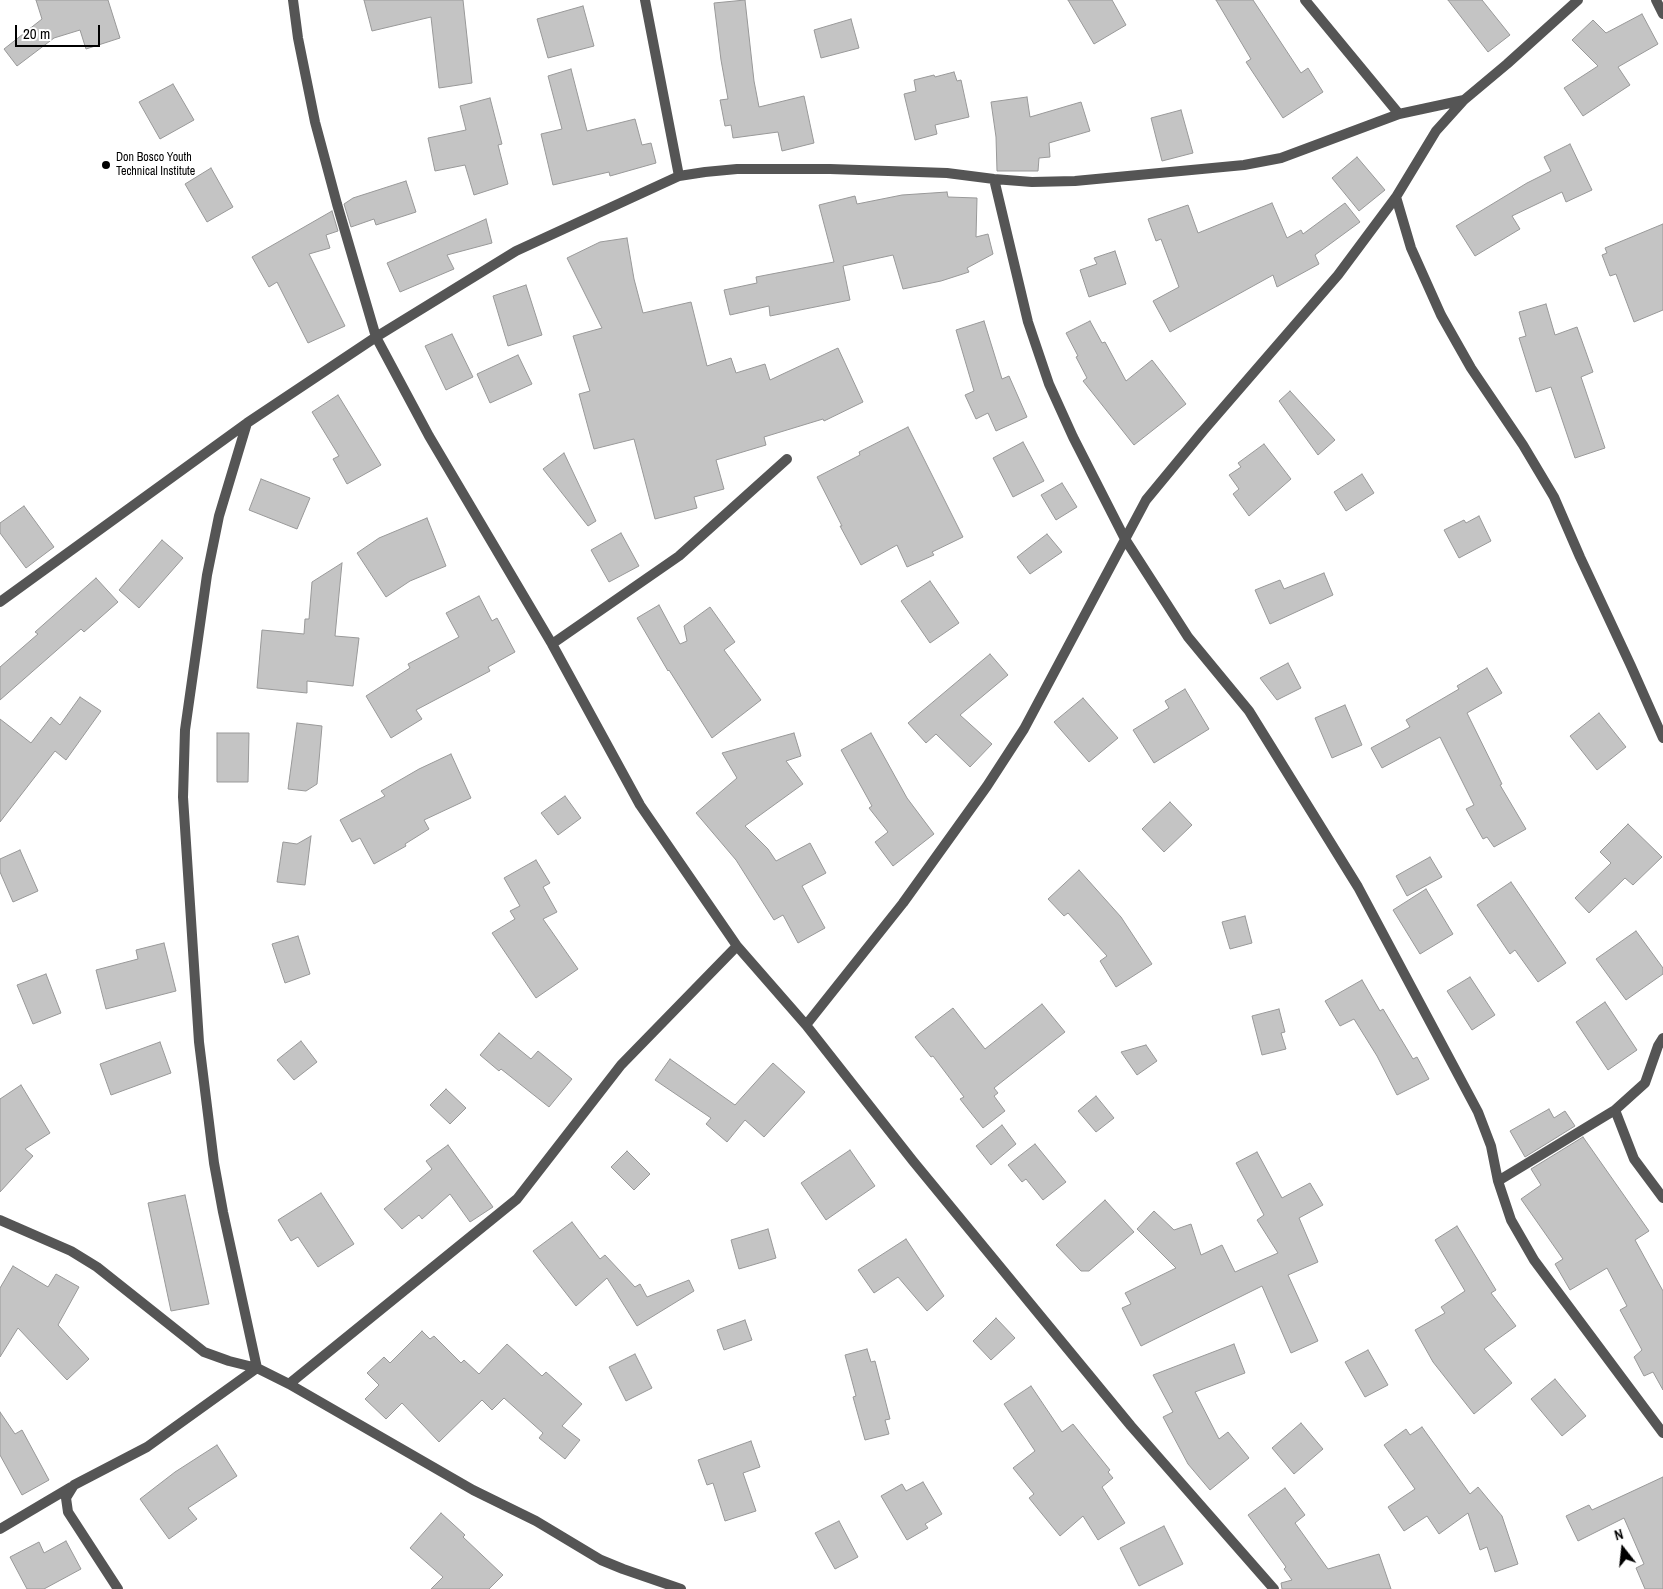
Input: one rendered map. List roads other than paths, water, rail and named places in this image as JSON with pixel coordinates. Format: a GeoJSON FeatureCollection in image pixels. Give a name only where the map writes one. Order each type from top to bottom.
{"type":"FeatureCollection","features":[{"type":"Feature","properties":{"kind":"street"},"geometry":{"type":"LineString","coordinates":[[293,0],[298,38],[315,122],[376,337],[429,436],[552,644],[640,805],[737,946],[806,1025],[913,1161],[1132,1426],[1274,1589]]}},
{"type":"Feature","properties":{"kind":"street"},"geometry":{"type":"LineString","coordinates":[[645,0],[679,176]]}},
{"type":"Feature","properties":{"kind":"street"},"geometry":{"type":"LineString","coordinates":[[1305,0],[1399,114]]}},
{"type":"Feature","properties":{"kind":"street"},"geometry":{"type":"LineString","coordinates":[[806,1025],[903,903],[987,786],[1024,730],[1146,500],[1338,275],[1396,197],[1436,131],[1464,100],[1578,0]]}},
{"type":"Feature","properties":{"kind":"street"},"geometry":{"type":"LineString","coordinates":[[1656,0],[1663,14]]}},
{"type":"Feature","properties":{"kind":"street"},"geometry":{"type":"LineString","coordinates":[[0,602],[247,423],[376,337],[516,251],[679,176],[737,169],[830,169],[947,173],[1032,182],[1075,181],[1244,164],[1281,158],[1399,114],[1464,100]]}},
{"type":"Feature","properties":{"kind":"street"},"geometry":{"type":"LineString","coordinates":[[994,179],[1028,322],[1049,384],[1073,437],[1125,539],[1188,637],[1248,711],[1358,887],[1478,1112],[1491,1146],[1498,1182],[1511,1220],[1534,1260],[1663,1433]]}},
{"type":"Feature","properties":{"kind":"street"},"geometry":{"type":"LineString","coordinates":[[1396,197],[1411,248],[1441,315],[1472,368],[1523,445],[1554,497],[1663,738]]}},
{"type":"Feature","properties":{"kind":"street"},"geometry":{"type":"LineString","coordinates":[[247,423],[219,516],[207,575],[185,730],[183,797],[199,1042],[214,1163],[257,1368]]}},
{"type":"Feature","properties":{"kind":"street"},"geometry":{"type":"LineString","coordinates":[[552,644],[679,556],[787,459]]}},
{"type":"Feature","properties":{"kind":"street"},"geometry":{"type":"LineString","coordinates":[[289,1384],[517,1199],[621,1065],[737,946]]}},
{"type":"Feature","properties":{"kind":"street"},"geometry":{"type":"LineString","coordinates":[[1498,1182],[1615,1110],[1645,1082],[1658,1046],[1663,1038]]}},
{"type":"Feature","properties":{"kind":"street"},"geometry":{"type":"LineString","coordinates":[[1615,1110],[1634,1159],[1663,1198]]}},
{"type":"Feature","properties":{"kind":"street"},"geometry":{"type":"LineString","coordinates":[[0,1220],[70,1251],[97,1267],[204,1352],[229,1362],[257,1368],[289,1384],[473,1490],[536,1522],[602,1560],[681,1589]]}},
{"type":"Feature","properties":{"kind":"street"},"geometry":{"type":"LineString","coordinates":[[0,1529],[74,1485],[147,1447],[257,1368]]}},
{"type":"Feature","properties":{"kind":"street"},"geometry":{"type":"LineString","coordinates":[[74,1485],[66,1498],[68,1512],[118,1589]]}},
{"type":"Feature","properties":{"kind":"place","name":"Don Bosco Youth Technical Institute"},"geometry":{"type":"Point","coordinates":[106,165]}}]}
